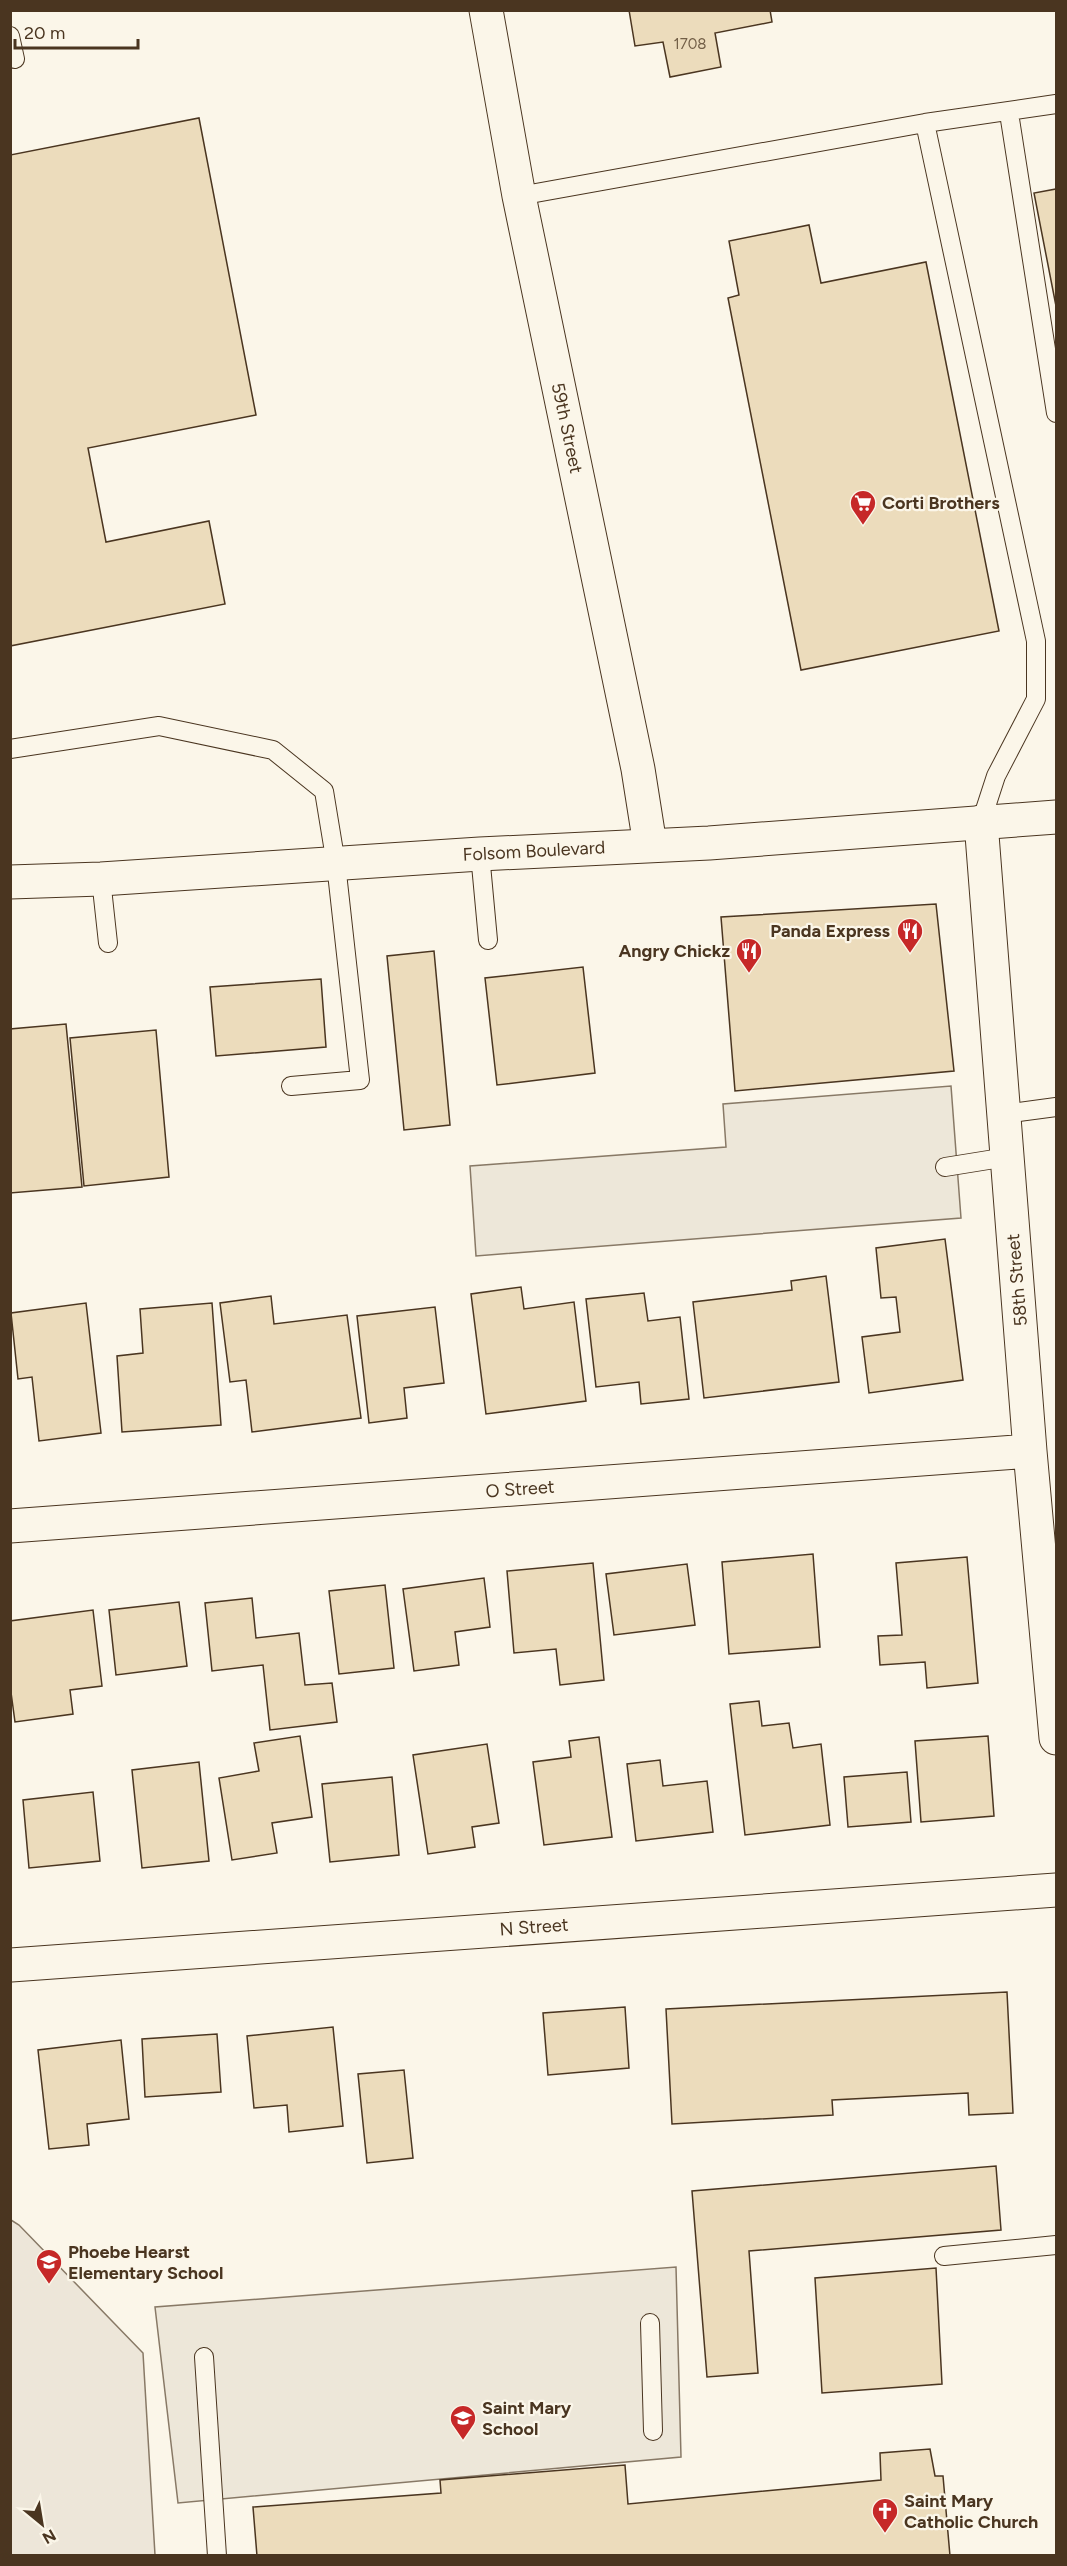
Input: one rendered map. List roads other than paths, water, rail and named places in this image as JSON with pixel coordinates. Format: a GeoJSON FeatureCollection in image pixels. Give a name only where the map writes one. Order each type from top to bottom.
{"type":"FeatureCollection","features":[{"type":"Feature","properties":{"kind":"street","name":"59th Street"},"geometry":{"type":"LineString","coordinates":[[486,10],[519,196],[638,769],[650,845]]}},
{"type":"Feature","properties":{"kind":"street","name":"Folsom Boulevard"},"geometry":{"type":"LineString","coordinates":[[10,882],[101,879],[650,845],[1056,817]]}},
{"type":"Feature","properties":{"kind":"street","name":"58th Street"},"geometry":{"type":"LineString","coordinates":[[981,822],[1030,1451],[1056,1737]]}},
{"type":"Feature","properties":{"kind":"street","name":"O Street"},"geometry":{"type":"LineString","coordinates":[[10,1526],[1030,1451]]}},
{"type":"Feature","properties":{"kind":"street","name":"N Street"},"geometry":{"type":"LineString","coordinates":[[11,1965],[1056,1890]]}},
{"type":"Feature","properties":{"kind":"lane"},"geometry":{"type":"LineString","coordinates":[[10,36],[15,59]]}},
{"type":"Feature","properties":{"kind":"lane"},"geometry":{"type":"LineString","coordinates":[[519,196],[925,123],[1009,113],[1056,104]]}},
{"type":"Feature","properties":{"kind":"lane"},"geometry":{"type":"LineString","coordinates":[[1009,113],[1056,413]]}},
{"type":"Feature","properties":{"kind":"lane"},"geometry":{"type":"LineString","coordinates":[[925,123],[1036,641],[1036,699],[996,776],[981,822]]}},
{"type":"Feature","properties":{"kind":"lane"},"geometry":{"type":"LineString","coordinates":[[10,749],[159,726],[273,750],[324,790],[336,864],[360,1080],[291,1086]]}},
{"type":"Feature","properties":{"kind":"lane"},"geometry":{"type":"LineString","coordinates":[[480,854],[488,940]]}},
{"type":"Feature","properties":{"kind":"lane"},"geometry":{"type":"LineString","coordinates":[[101,879],[108,943]]}},
{"type":"Feature","properties":{"kind":"lane"},"geometry":{"type":"LineString","coordinates":[[1004,1114],[1056,1107]]}},
{"type":"Feature","properties":{"kind":"lane"},"geometry":{"type":"LineString","coordinates":[[945,1167],[1007,1157]]}},
{"type":"Feature","properties":{"kind":"lane"},"geometry":{"type":"LineString","coordinates":[[944,2256],[1056,2245]]}},
{"type":"Feature","properties":{"kind":"lane"},"geometry":{"type":"LineString","coordinates":[[650,2323],[653,2431]]}},
{"type":"Feature","properties":{"kind":"lane"},"geometry":{"type":"LineString","coordinates":[[204,2357],[216,2556]]}},
{"type":"Feature","properties":{"kind":"place","name":"Corti Brothers"},"geometry":{"type":"Point","coordinates":[863,526]}},
{"type":"Feature","properties":{"kind":"place","name":"Panda Express"},"geometry":{"type":"Point","coordinates":[910,954]}},
{"type":"Feature","properties":{"kind":"place","name":"Angry Chickz"},"geometry":{"type":"Point","coordinates":[749,974]}},
{"type":"Feature","properties":{"kind":"place","name":"Phoebe Hearst Elementary School"},"geometry":{"type":"Point","coordinates":[49,2285]}},
{"type":"Feature","properties":{"kind":"place","name":"Saint Mary School"},"geometry":{"type":"Point","coordinates":[463,2441]}},
{"type":"Feature","properties":{"kind":"place","name":"Saint Mary Catholic Church"},"geometry":{"type":"Point","coordinates":[885,2534]}}]}
